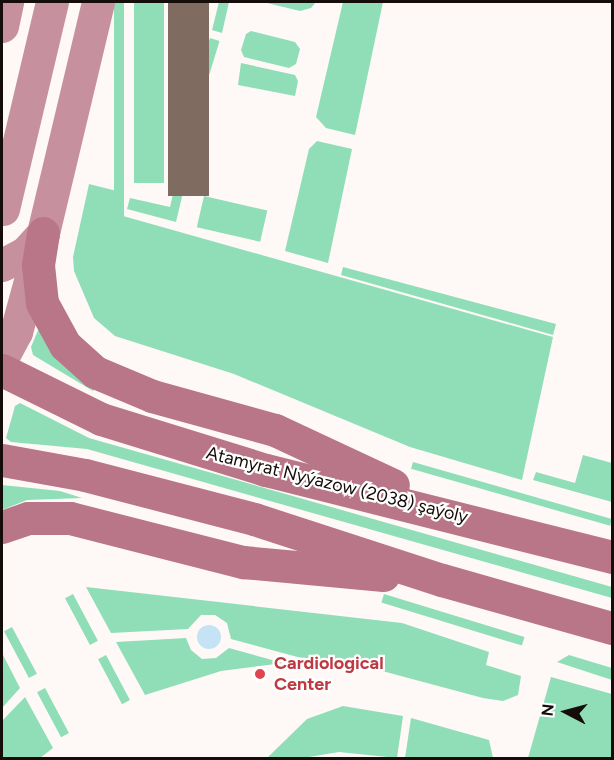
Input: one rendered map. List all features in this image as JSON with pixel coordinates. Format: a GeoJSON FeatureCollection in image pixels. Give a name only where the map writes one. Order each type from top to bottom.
{"type":"FeatureCollection","features":[{"type":"Feature","properties":{"kind":"main road"},"geometry":{"type":"LineString","coordinates":[[2,26],[7,2]]}},
{"type":"Feature","properties":{"kind":"main road"},"geometry":{"type":"LineString","coordinates":[[3,209],[52,2]]}},
{"type":"Feature","properties":{"kind":"main road"},"geometry":{"type":"LineString","coordinates":[[2,358],[16,332],[43,233],[98,2]]}},
{"type":"Feature","properties":{"kind":"main road"},"geometry":{"type":"LineString","coordinates":[[2,265],[26,252],[43,233]]}},
{"type":"Feature","properties":{"kind":"main road"},"geometry":{"type":"LineString","coordinates":[[43,233],[38,265],[42,303],[65,345],[95,372],[152,396],[275,430],[458,515]]}},
{"type":"Feature","properties":{"kind":"main road","name":"Atamyrat Nyýazow (2038) şaýoly"},"geometry":{"type":"LineString","coordinates":[[2,370],[101,419],[266,470],[458,515],[612,557]]}},
{"type":"Feature","properties":{"kind":"main road"},"geometry":{"type":"LineString","coordinates":[[2,460],[74,472],[254,519],[442,580],[612,628]]}},
{"type":"Feature","properties":{"kind":"main road"},"geometry":{"type":"LineString","coordinates":[[2,527],[28,518],[70,518],[243,562],[442,580]]}},
{"type":"Feature","properties":{"kind":"green space"},"geometry":{"type":"Polygon","coordinates":[[[114,2],[124,2],[124,236],[114,236],[114,2]]]}},
{"type":"Feature","properties":{"kind":"green space"},"geometry":{"type":"Polygon","coordinates":[[[134,2],[164,2],[164,183],[134,183],[134,2]]]}},
{"type":"Feature","properties":{"kind":"green space"},"geometry":{"type":"Polygon","coordinates":[[[219,2],[229,2],[222,33],[212,30],[219,2]]]}},
{"type":"Feature","properties":{"kind":"green space"},"geometry":{"type":"Polygon","coordinates":[[[263,2],[316,2],[311,8],[300,11],[263,2]]]}},
{"type":"Feature","properties":{"kind":"green space"},"geometry":{"type":"Polygon","coordinates":[[[343,2],[383,2],[355,135],[326,128],[316,117],[343,2]]]}},
{"type":"Feature","properties":{"kind":"green space"},"geometry":{"type":"Polygon","coordinates":[[[251,31],[295,42],[300,49],[296,64],[289,68],[244,57],[241,50],[246,34],[251,31]]]}},
{"type":"Feature","properties":{"kind":"green space"},"geometry":{"type":"Polygon","coordinates":[[[210,38],[220,41],[202,99],[192,96],[210,38]]]}},
{"type":"Feature","properties":{"kind":"green space"},"geometry":{"type":"Polygon","coordinates":[[[241,63],[295,75],[298,81],[295,96],[238,85],[241,63]]]}},
{"type":"Feature","properties":{"kind":"green space"},"geometry":{"type":"Polygon","coordinates":[[[194,105],[204,107],[194,158],[184,156],[194,105]]]}},
{"type":"Feature","properties":{"kind":"green space"},"geometry":{"type":"Polygon","coordinates":[[[317,141],[352,149],[328,263],[285,251],[309,149],[317,141]]]}},
{"type":"Feature","properties":{"kind":"green space"},"geometry":{"type":"Polygon","coordinates":[[[180,164],[189,167],[176,222],[127,209],[130,198],[170,207],[180,164]]]}},
{"type":"Feature","properties":{"kind":"green space"},"geometry":{"type":"Polygon","coordinates":[[[89,184],[121,192],[116,214],[553,337],[522,480],[410,447],[234,374],[115,336],[94,318],[74,271],[73,257],[89,184]]]}},
{"type":"Feature","properties":{"kind":"green space"},"geometry":{"type":"Polygon","coordinates":[[[204,196],[267,211],[260,242],[197,227],[204,196]]]}},
{"type":"Feature","properties":{"kind":"green space"},"geometry":{"type":"Polygon","coordinates":[[[343,267],[556,324],[553,335],[341,275],[343,267]]]}},
{"type":"Feature","properties":{"kind":"green space"},"geometry":{"type":"Polygon","coordinates":[[[39,328],[95,389],[93,391],[33,355],[31,347],[39,328]]]}},
{"type":"Feature","properties":{"kind":"green space"},"geometry":{"type":"Polygon","coordinates":[[[20,403],[89,438],[612,587],[612,598],[87,449],[11,442],[6,438],[15,406],[20,403]]]}},
{"type":"Feature","properties":{"kind":"green space"},"geometry":{"type":"Polygon","coordinates":[[[583,455],[612,463],[612,502],[533,480],[536,472],[575,483],[583,455]]]}},
{"type":"Feature","properties":{"kind":"green space"},"geometry":{"type":"Polygon","coordinates":[[[413,462],[612,519],[610,526],[411,469],[413,462]]]}},
{"type":"Feature","properties":{"kind":"green space"},"geometry":{"type":"Polygon","coordinates":[[[2,485],[60,491],[82,498],[27,500],[2,510],[2,485]]]}},
{"type":"Feature","properties":{"kind":"green space"},"geometry":{"type":"Polygon","coordinates":[[[86,587],[402,623],[489,652],[486,665],[521,676],[518,695],[503,701],[483,698],[371,668],[320,663],[231,639],[227,623],[215,615],[201,615],[188,629],[111,633],[86,587]]]}},
{"type":"Feature","properties":{"kind":"green space"},"geometry":{"type":"Polygon","coordinates":[[[73,594],[98,641],[90,645],[65,598],[73,594]]]}},
{"type":"Feature","properties":{"kind":"green space"},"geometry":{"type":"Polygon","coordinates":[[[384,594],[525,637],[522,646],[381,603],[384,594]]]}},
{"type":"Feature","properties":{"kind":"green space"},"geometry":{"type":"Polygon","coordinates":[[[12,627],[37,674],[29,678],[4,631],[12,627]]]}},
{"type":"Feature","properties":{"kind":"green space"},"geometry":{"type":"Polygon","coordinates":[[[186,638],[191,650],[202,659],[216,658],[229,648],[283,663],[221,671],[145,695],[116,642],[186,638]]]}},
{"type":"Feature","properties":{"kind":"green space"},"geometry":{"type":"Polygon","coordinates":[[[2,653],[20,688],[2,708],[2,653]]]}},
{"type":"Feature","properties":{"kind":"green space"},"geometry":{"type":"Polygon","coordinates":[[[106,655],[130,700],[122,704],[98,659],[106,655]]]}},
{"type":"Feature","properties":{"kind":"green space"},"geometry":{"type":"Polygon","coordinates":[[[569,655],[612,668],[612,680],[557,662],[569,655]]]}},
{"type":"Feature","properties":{"kind":"green space"},"geometry":{"type":"Polygon","coordinates":[[[551,677],[612,694],[612,758],[528,758],[551,677]]]}},
{"type":"Feature","properties":{"kind":"green space"},"geometry":{"type":"Polygon","coordinates":[[[45,688],[69,733],[61,737],[37,692],[45,688]]]}},
{"type":"Feature","properties":{"kind":"green space"},"geometry":{"type":"Polygon","coordinates":[[[25,697],[53,748],[40,758],[2,758],[2,721],[25,697]]]}},
{"type":"Feature","properties":{"kind":"green space"},"geometry":{"type":"Polygon","coordinates":[[[343,706],[403,716],[397,758],[339,752],[303,758],[267,758],[307,719],[343,706]]]}},
{"type":"Feature","properties":{"kind":"green space"},"geometry":{"type":"Polygon","coordinates":[[[411,718],[489,740],[493,758],[405,758],[411,718]]]}},
{"type":"Feature","properties":{"kind":"water"},"geometry":{"type":"Polygon","coordinates":[[[209,625],[218,628],[221,637],[218,646],[209,649],[200,646],[197,637],[200,628],[209,625]]]}},
{"type":"Feature","properties":{"kind":"building"},"geometry":{"type":"Polygon","coordinates":[[[168,2],[209,2],[209,196],[168,196],[168,2]]]}},
{"type":"Feature","properties":{"kind":"place","name":"Cardiological Center"},"geometry":{"type":"Point","coordinates":[260,674]}}]}
